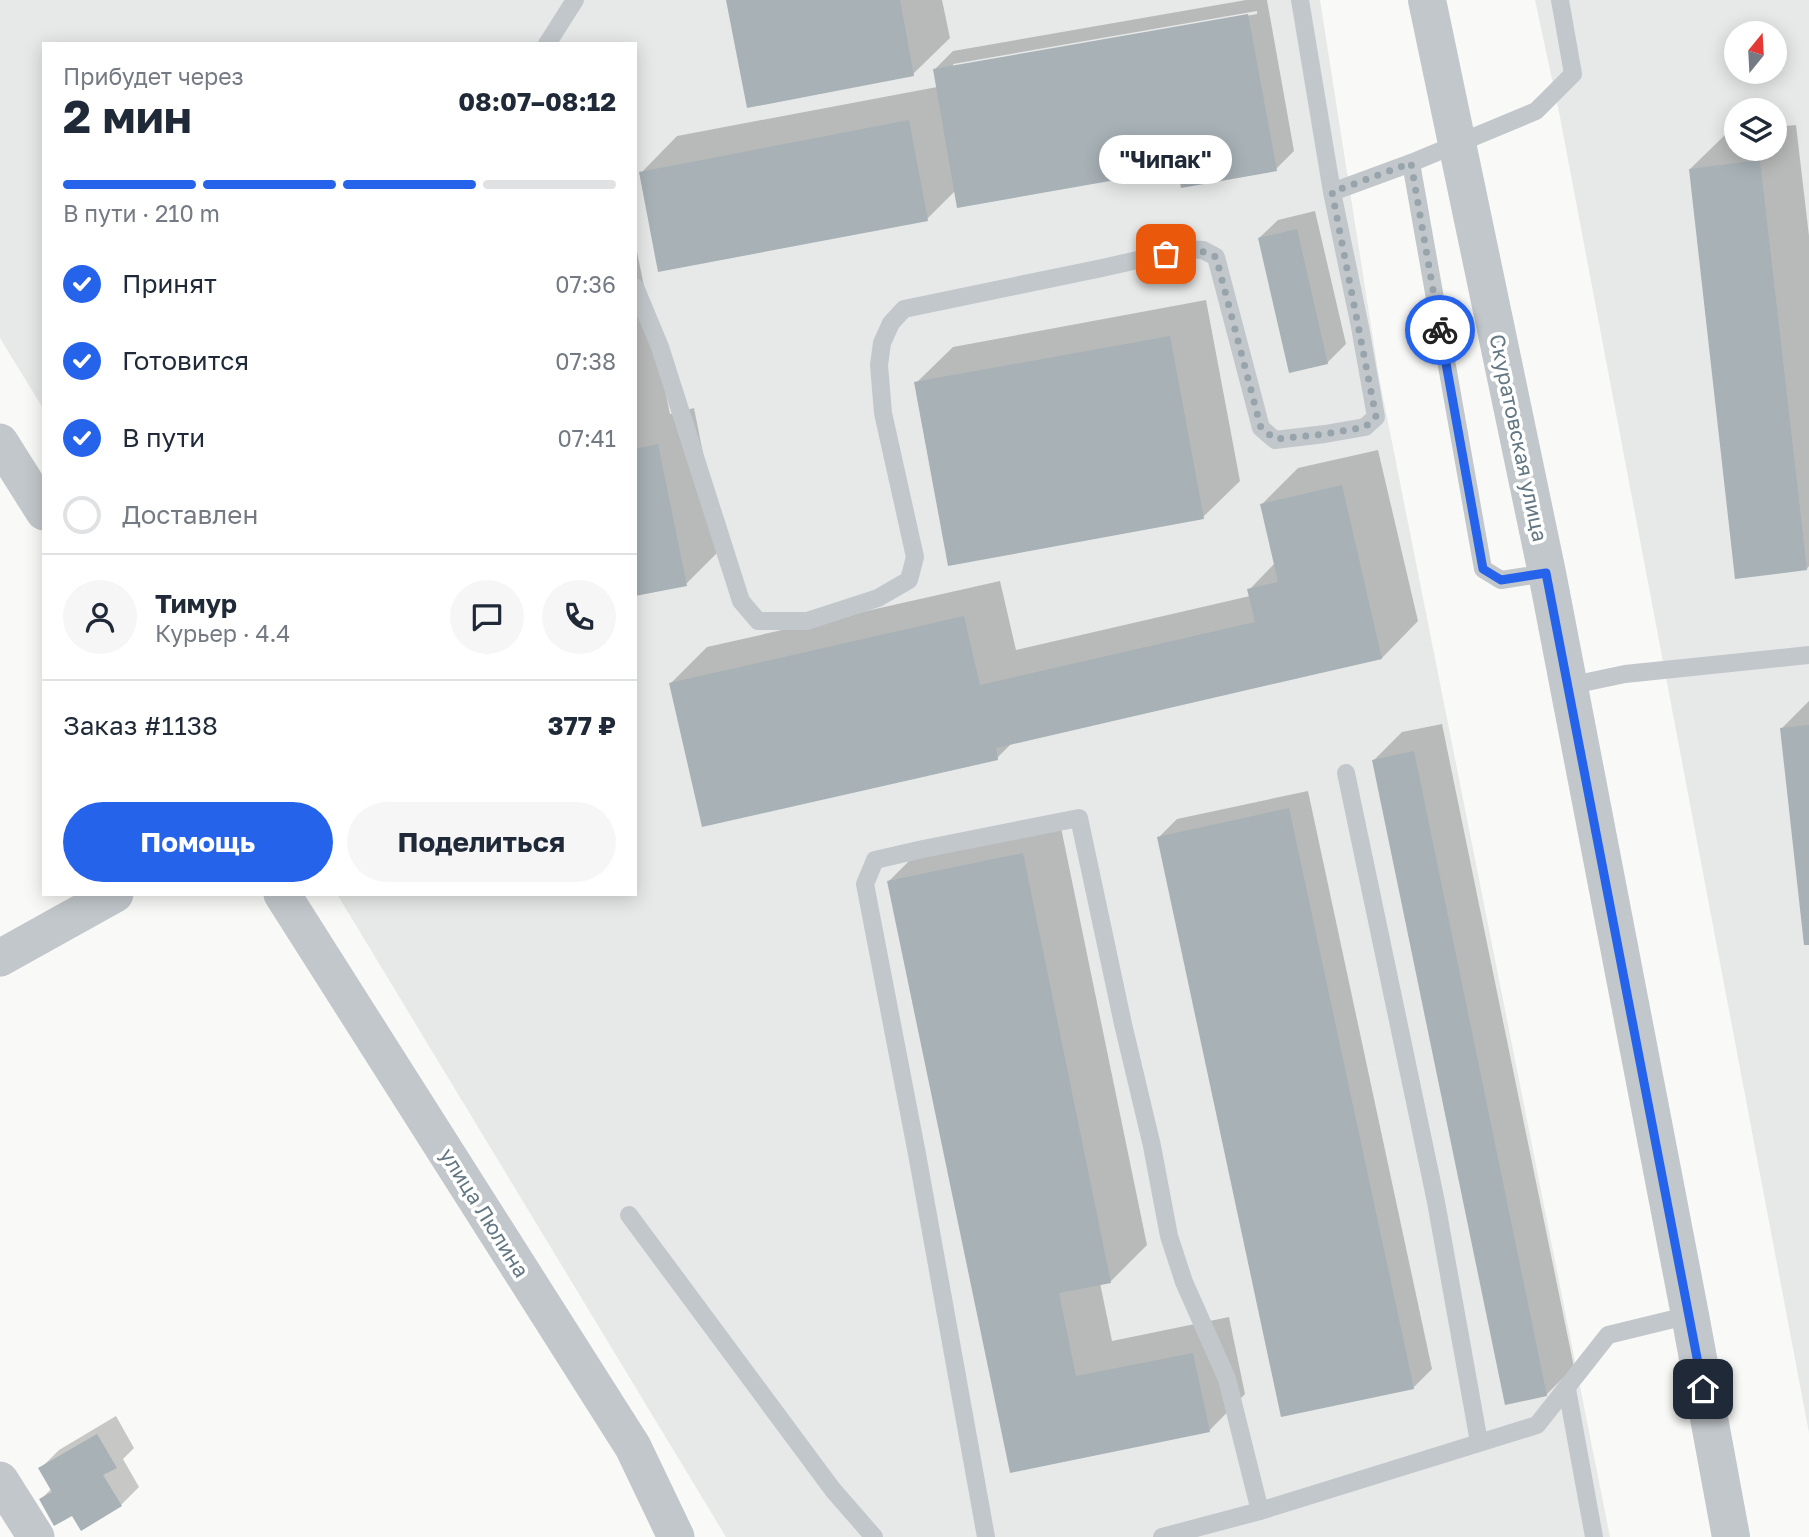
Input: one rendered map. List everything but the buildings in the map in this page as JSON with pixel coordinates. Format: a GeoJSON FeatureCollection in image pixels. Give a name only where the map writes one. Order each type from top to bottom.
{"type":"FeatureCollection","features":[{"type":"Feature","properties":{"kind":"street","name":"Скуратовская улица"},"geometry":{"type":"LineString","coordinates":[[1427,0],[1569,686],[1731,1537]]}},
{"type":"Feature","properties":{"kind":"street"},"geometry":{"type":"LineString","coordinates":[[0,442],[39,495]]}},
{"type":"Feature","properties":{"kind":"street"},"geometry":{"type":"LineString","coordinates":[[0,958],[112,896]]}},
{"type":"Feature","properties":{"kind":"street","name":"улица Люлина"},"geometry":{"type":"LineString","coordinates":[[283,896],[633,1447],[676,1537]]}},
{"type":"Feature","properties":{"kind":"street"},"geometry":{"type":"LineString","coordinates":[[0,1480],[36,1537]]}},
{"type":"Feature","properties":{"kind":"lane"},"geometry":{"type":"LineString","coordinates":[[548,42],[575,0]]}},
{"type":"Feature","properties":{"kind":"lane"},"geometry":{"type":"LineString","coordinates":[[637,291],[660,347],[741,601],[758,621],[807,621],[878,598],[909,580],[915,557],[883,413],[879,365],[882,343],[891,323],[904,309],[1187,249],[1203,250],[1216,257],[1261,428],[1275,439],[1365,427],[1376,417],[1332,192],[1300,0]]}},
{"type":"Feature","properties":{"kind":"lane"},"geometry":{"type":"LineString","coordinates":[[1332,192],[1411,163],[1536,111],[1573,74],[1560,0]]}},
{"type":"Feature","properties":{"kind":"lane"},"geometry":{"type":"LineString","coordinates":[[1411,163],[1483,569],[1501,580],[1546,573]]}},
{"type":"Feature","properties":{"kind":"lane"},"geometry":{"type":"LineString","coordinates":[[1569,686],[1625,674],[1809,655]]}},
{"type":"Feature","properties":{"kind":"lane"},"geometry":{"type":"LineString","coordinates":[[1346,773],[1436,1202],[1479,1442]]}},
{"type":"Feature","properties":{"kind":"lane"},"geometry":{"type":"LineString","coordinates":[[986,1537],[865,884],[876,860],[1079,818],[1152,1146],[1169,1236],[1184,1282],[1227,1379],[1260,1511]]}},
{"type":"Feature","properties":{"kind":"lane"},"geometry":{"type":"LineString","coordinates":[[629,1214],[833,1490],[874,1537]]}},
{"type":"Feature","properties":{"kind":"lane"},"geometry":{"type":"LineString","coordinates":[[1162,1537],[1260,1511],[1537,1425],[1608,1335],[1690,1315]]}},
{"type":"Feature","properties":{"kind":"lane"},"geometry":{"type":"LineString","coordinates":[[1567,1389],[1594,1537]]}},
{"type":"Feature","properties":{"kind":"shaded area"},"geometry":{"type":"Polygon","coordinates":[[[0,0],[1320,0],[1379,377],[1610,1537],[726,1537],[338,896],[637,896],[637,42],[42,42],[42,407],[0,338],[0,0]]]}},
{"type":"Feature","properties":{"kind":"shaded area"},"geometry":{"type":"Polygon","coordinates":[[[1535,0],[1809,0],[1809,1433],[1559,112],[1535,0]]]}},
{"type":"Feature","properties":{"kind":"way so far"},"geometry":{"type":"LineString","coordinates":[[1166,254],[1187,249],[1203,250],[1216,257],[1261,428],[1275,439],[1365,427],[1376,417],[1332,192],[1411,163],[1440,330]]}},
{"type":"Feature","properties":{"kind":"place","name":"\"Чипак\""},"geometry":{"type":"Point","coordinates":[1166,254]}},
{"type":"Feature","properties":{"kind":"route"},"geometry":{"type":"LineString","coordinates":[[1440,330],[1483,569],[1501,580],[1546,573],[1703,1389]]}}]}
